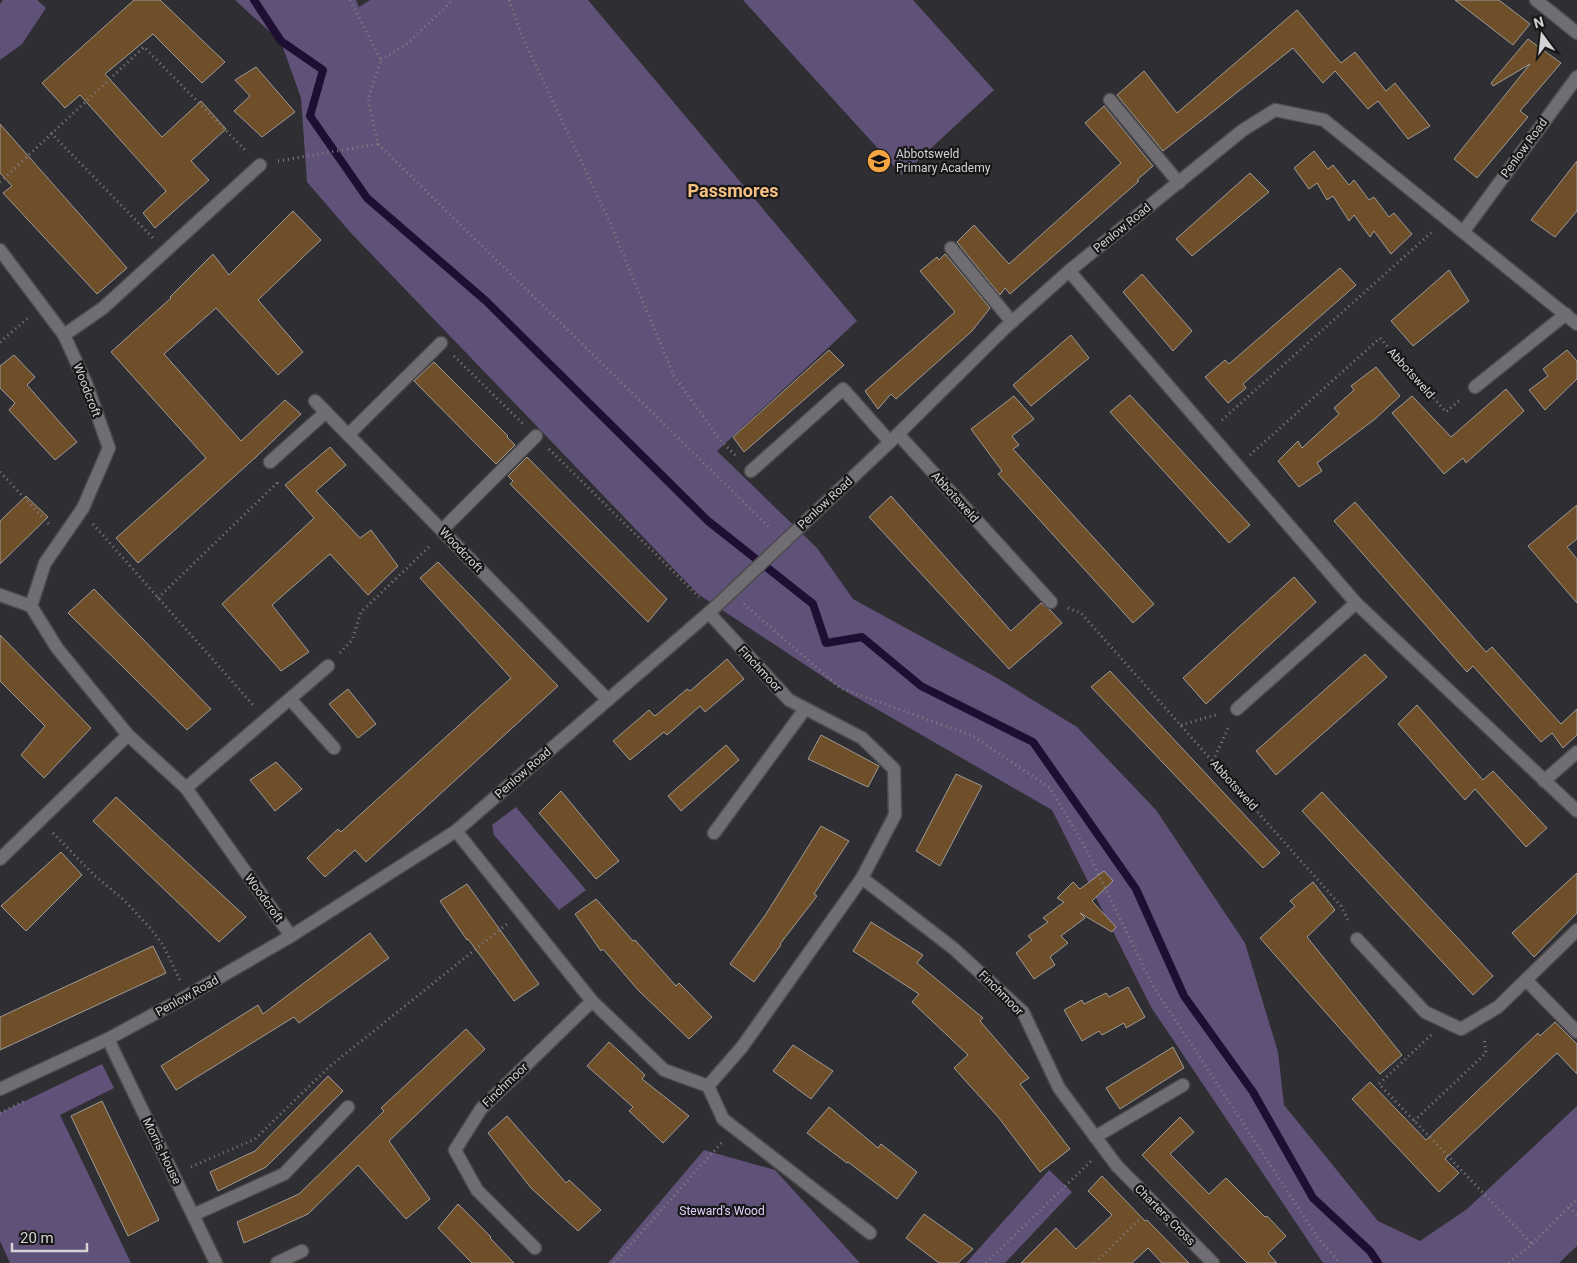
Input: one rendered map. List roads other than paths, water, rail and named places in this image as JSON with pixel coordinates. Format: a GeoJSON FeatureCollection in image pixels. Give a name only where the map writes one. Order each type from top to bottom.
{"type":"FeatureCollection","features":[{"type":"Feature","properties":{"kind":"street"},"geometry":{"type":"LineString","coordinates":[[1536,0],[1577,33]]}},
{"type":"Feature","properties":{"kind":"street","name":"Penlow Road"},"geometry":{"type":"LineString","coordinates":[[0,1089],[108,1039],[182,1000],[291,936],[456,831],[710,612],[894,438],[1012,322],[1069,271],[1244,130],[1275,110],[1324,120],[1463,232],[1577,77]]}},
{"type":"Feature","properties":{"kind":"street"},"geometry":{"type":"LineString","coordinates":[[1110,100],[1179,183]]}},
{"type":"Feature","properties":{"kind":"street"},"geometry":{"type":"LineString","coordinates":[[64,335],[103,308],[260,165]]}},
{"type":"Feature","properties":{"kind":"street"},"geometry":{"type":"LineString","coordinates":[[1463,232],[1577,324]]}},
{"type":"Feature","properties":{"kind":"street"},"geometry":{"type":"LineString","coordinates":[[951,248],[1012,322]]}},
{"type":"Feature","properties":{"kind":"street","name":"Woodcroft"},"geometry":{"type":"LineString","coordinates":[[0,250],[64,335],[86,383],[109,448],[81,511],[45,563],[31,606],[57,648],[128,735],[186,788],[291,936]]}},
{"type":"Feature","properties":{"kind":"street"},"geometry":{"type":"LineString","coordinates":[[1069,271],[1356,603],[1577,811]]}},
{"type":"Feature","properties":{"kind":"street"},"geometry":{"type":"LineString","coordinates":[[1475,387],[1566,314]]}},
{"type":"Feature","properties":{"kind":"street"},"geometry":{"type":"LineString","coordinates":[[348,435],[442,343]]}},
{"type":"Feature","properties":{"kind":"street","name":"Abbotsweld"},"geometry":{"type":"LineString","coordinates":[[751,471],[843,389],[894,438],[1051,602]]}},
{"type":"Feature","properties":{"kind":"street","name":"Woodcroft"},"geometry":{"type":"LineString","coordinates":[[315,401],[608,700]]}},
{"type":"Feature","properties":{"kind":"street"},"geometry":{"type":"LineString","coordinates":[[270,462],[326,412]]}},
{"type":"Feature","properties":{"kind":"street"},"geometry":{"type":"LineString","coordinates":[[443,532],[536,436]]}},
{"type":"Feature","properties":{"kind":"street"},"geometry":{"type":"LineString","coordinates":[[0,595],[31,606]]}},
{"type":"Feature","properties":{"kind":"street"},"geometry":{"type":"LineString","coordinates":[[1237,709],[1356,603]]}},
{"type":"Feature","properties":{"kind":"street","name":"Finchmoor"},"geometry":{"type":"LineString","coordinates":[[708,1086],[742,1047],[862,878],[894,815],[894,769],[862,738],[789,700],[710,612]]}},
{"type":"Feature","properties":{"kind":"street"},"geometry":{"type":"LineString","coordinates":[[186,788],[328,666]]}},
{"type":"Feature","properties":{"kind":"street"},"geometry":{"type":"LineString","coordinates":[[290,699],[334,748]]}},
{"type":"Feature","properties":{"kind":"street"},"geometry":{"type":"LineString","coordinates":[[714,833],[805,708]]}},
{"type":"Feature","properties":{"kind":"street"},"geometry":{"type":"LineString","coordinates":[[0,859],[128,735]]}},
{"type":"Feature","properties":{"kind":"street"},"geometry":{"type":"LineString","coordinates":[[1544,780],[1577,752]]}},
{"type":"Feature","properties":{"kind":"street"},"geometry":{"type":"LineString","coordinates":[[456,831],[592,1001],[664,1070],[708,1086],[723,1119],[870,1233]]}},
{"type":"Feature","properties":{"kind":"street","name":"Finchmoor"},"geometry":{"type":"LineString","coordinates":[[862,878],[953,948],[1023,1012],[1059,1088],[1117,1166]]}},
{"type":"Feature","properties":{"kind":"street"},"geometry":{"type":"LineString","coordinates":[[1357,939],[1425,1012],[1461,1029],[1498,1007],[1577,930]]}},
{"type":"Feature","properties":{"kind":"street"},"geometry":{"type":"LineString","coordinates":[[1526,980],[1577,1032]]}},
{"type":"Feature","properties":{"kind":"street","name":"Finchmoor"},"geometry":{"type":"LineString","coordinates":[[535,1248],[477,1190],[454,1150],[480,1109],[592,1001]]}},
{"type":"Feature","properties":{"kind":"street","name":"Morris House"},"geometry":{"type":"LineString","coordinates":[[108,1039],[216,1263]]}},
{"type":"Feature","properties":{"kind":"street"},"geometry":{"type":"LineString","coordinates":[[1095,1137],[1183,1085]]}},
{"type":"Feature","properties":{"kind":"street"},"geometry":{"type":"LineString","coordinates":[[193,1216],[284,1174],[348,1107]]}},
{"type":"Feature","properties":{"kind":"street","name":"Charters Cross"},"geometry":{"type":"LineString","coordinates":[[1117,1166],[1213,1263]]}},
{"type":"Feature","properties":{"kind":"street"},"geometry":{"type":"LineString","coordinates":[[277,1263],[302,1251]]}},
{"type":"Feature","properties":{"kind":"waterway"},"geometry":{"type":"LineString","coordinates":[[254,0],[281,41],[323,70],[310,116],[367,198],[486,301],[708,521],[813,604],[826,643],[862,637],[921,686],[1033,742],[1136,889],[1184,996],[1253,1092],[1313,1198],[1370,1251],[1378,1263]]}},
{"type":"Feature","properties":{"kind":"place","name":"Abbotsweld Primary Academy"},"geometry":{"type":"Point","coordinates":[879,161]}},
{"type":"Feature","properties":{"kind":"district","name":"Passmores"},"geometry":{"type":"Point","coordinates":[733,191]}},
{"type":"Feature","properties":{"kind":"park label","name":"Steward's Wood"},"geometry":{"type":"Point","coordinates":[722,1211]}}]}
